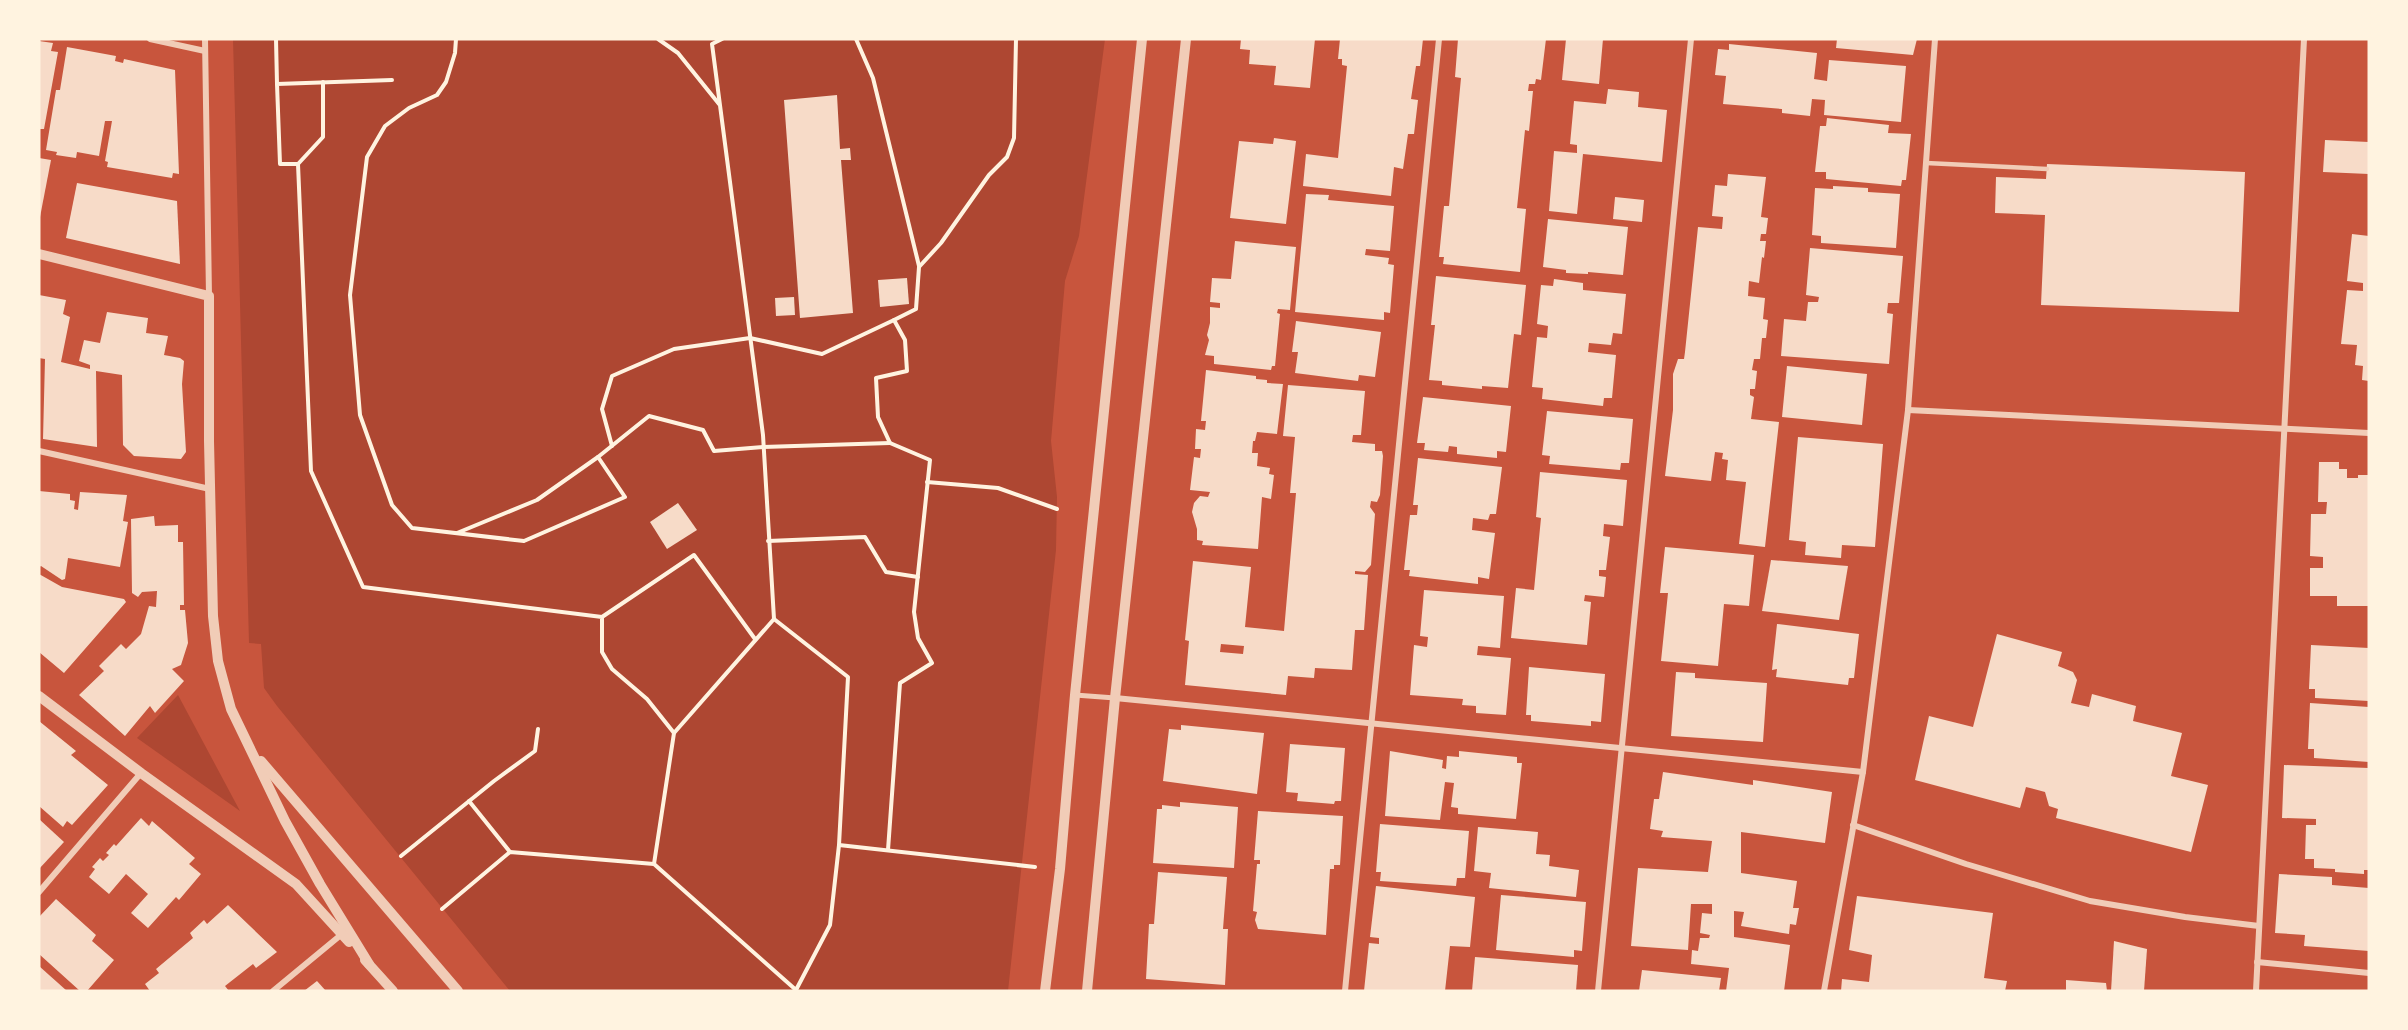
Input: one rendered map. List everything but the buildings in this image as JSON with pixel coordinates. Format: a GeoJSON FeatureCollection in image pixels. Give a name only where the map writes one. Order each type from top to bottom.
{"type":"FeatureCollection","features":[{"type":"Feature","properties":{"kind":"street"},"geometry":{"type":"LineString","coordinates":[[150,39],[205,51]]}},
{"type":"Feature","properties":{"kind":"street"},"geometry":{"type":"LineString","coordinates":[[205,39],[210,489],[213,616],[218,661],[231,709],[301,852],[369,964]]}},
{"type":"Feature","properties":{"kind":"street"},"geometry":{"type":"LineString","coordinates":[[1046,991],[1142,39]]}},
{"type":"Feature","properties":{"kind":"street"},"geometry":{"type":"LineString","coordinates":[[1087,991],[1115,698],[1186,39]]}},
{"type":"Feature","properties":{"kind":"street"},"geometry":{"type":"LineString","coordinates":[[1345,991],[1439,39]]}},
{"type":"Feature","properties":{"kind":"street"},"geometry":{"type":"LineString","coordinates":[[1598,991],[1691,39]]}},
{"type":"Feature","properties":{"kind":"street"},"geometry":{"type":"LineString","coordinates":[[1824,991],[1863,772],[1908,410],[1935,39]]}},
{"type":"Feature","properties":{"kind":"street"},"geometry":{"type":"LineString","coordinates":[[2256,991],[2304,39]]}},
{"type":"Feature","properties":{"kind":"street"},"geometry":{"type":"LineString","coordinates":[[39,254],[209,296]]}},
{"type":"Feature","properties":{"kind":"street"},"geometry":{"type":"LineString","coordinates":[[1908,410],[2369,433]]}},
{"type":"Feature","properties":{"kind":"street"},"geometry":{"type":"LineString","coordinates":[[39,451],[210,489]]}},
{"type":"Feature","properties":{"kind":"street"},"geometry":{"type":"LineString","coordinates":[[1075,695],[1372,722],[1863,772]]}},
{"type":"Feature","properties":{"kind":"street"},"geometry":{"type":"LineString","coordinates":[[39,696],[141,773],[296,884],[393,991]]}},
{"type":"Feature","properties":{"kind":"street"},"geometry":{"type":"LineString","coordinates":[[252,750],[458,991]]}},
{"type":"Feature","properties":{"kind":"street"},"geometry":{"type":"LineString","coordinates":[[39,892],[141,773]]}},
{"type":"Feature","properties":{"kind":"street"},"geometry":{"type":"LineString","coordinates":[[1853,825],[1966,864],[2090,901],[2184,917],[2259,926]]}},
{"type":"Feature","properties":{"kind":"street"},"geometry":{"type":"LineString","coordinates":[[273,991],[342,934]]}},
{"type":"Feature","properties":{"kind":"street"},"geometry":{"type":"LineString","coordinates":[[2257,962],[2369,973]]}},
{"type":"Feature","properties":{"kind":"lane"},"geometry":{"type":"LineString","coordinates":[[1926,163],[2047,169]]}},
{"type":"Feature","properties":{"kind":"path"},"geometry":{"type":"LineString","coordinates":[[276,39],[280,164],[298,164]]}},
{"type":"Feature","properties":{"kind":"path"},"geometry":{"type":"LineString","coordinates":[[456,39],[455,53],[446,82],[437,95],[409,108],[385,126],[367,157],[350,295],[360,415],[392,505],[412,528],[524,541],[625,497],[598,457]]}},
{"type":"Feature","properties":{"kind":"path"},"geometry":{"type":"LineString","coordinates":[[657,39],[678,53],[720,104]]}},
{"type":"Feature","properties":{"kind":"path"},"geometry":{"type":"LineString","coordinates":[[442,909],[510,852],[654,864],[796,990],[830,924],[839,845],[848,677],[774,619],[763,447],[713,41],[722,39]]}},
{"type":"Feature","properties":{"kind":"path"},"geometry":{"type":"LineString","coordinates":[[612,446],[602,409],[612,376],[674,349],[750,338],[822,354],[916,309],[919,267],[873,78],[856,39]]}},
{"type":"Feature","properties":{"kind":"path"},"geometry":{"type":"LineString","coordinates":[[919,267],[941,243],[989,175],[1007,157],[1014,138],[1016,39]]}},
{"type":"Feature","properties":{"kind":"path"},"geometry":{"type":"LineString","coordinates":[[278,84],[392,80]]}},
{"type":"Feature","properties":{"kind":"path"},"geometry":{"type":"LineString","coordinates":[[323,82],[323,137],[298,164],[311,471],[363,586],[602,617],[694,555],[754,639]]}},
{"type":"Feature","properties":{"kind":"path"},"geometry":{"type":"LineString","coordinates":[[890,443],[878,417],[876,378],[907,371],[905,340],[894,320]]}},
{"type":"Feature","properties":{"kind":"path"},"geometry":{"type":"LineString","coordinates":[[455,533],[537,500],[598,457],[650,416],[703,430],[714,451],[890,443],[930,460],[914,612],[918,638],[932,663],[900,683],[888,850]]}},
{"type":"Feature","properties":{"kind":"path"},"geometry":{"type":"LineString","coordinates":[[927,482],[998,488],[1057,509]]}},
{"type":"Feature","properties":{"kind":"path"},"geometry":{"type":"LineString","coordinates":[[768,541],[865,537],[886,572],[918,577]]}},
{"type":"Feature","properties":{"kind":"path"},"geometry":{"type":"LineString","coordinates":[[602,617],[602,652],[612,669],[646,699],[674,733]]}},
{"type":"Feature","properties":{"kind":"path"},"geometry":{"type":"LineString","coordinates":[[654,864],[674,733],[754,639],[774,619]]}},
{"type":"Feature","properties":{"kind":"path"},"geometry":{"type":"LineString","coordinates":[[401,856],[535,751],[538,729]]}},
{"type":"Feature","properties":{"kind":"path"},"geometry":{"type":"LineString","coordinates":[[469,801],[510,852]]}},
{"type":"Feature","properties":{"kind":"path"},"geometry":{"type":"LineString","coordinates":[[839,845],[1060,869]]}},
{"type":"Feature","properties":{"kind":"shaded area"},"geometry":{"type":"Polygon","coordinates":[[[233,39],[1105,39],[1079,236],[1065,281],[1051,441],[1057,497],[1056,550],[1008,991],[510,991],[277,706],[264,688],[261,644],[249,643],[233,39]]]}},
{"type":"Feature","properties":{"kind":"shaded area"},"geometry":{"type":"Polygon","coordinates":[[[178,695],[240,811],[137,738],[178,695]]]}}]}
